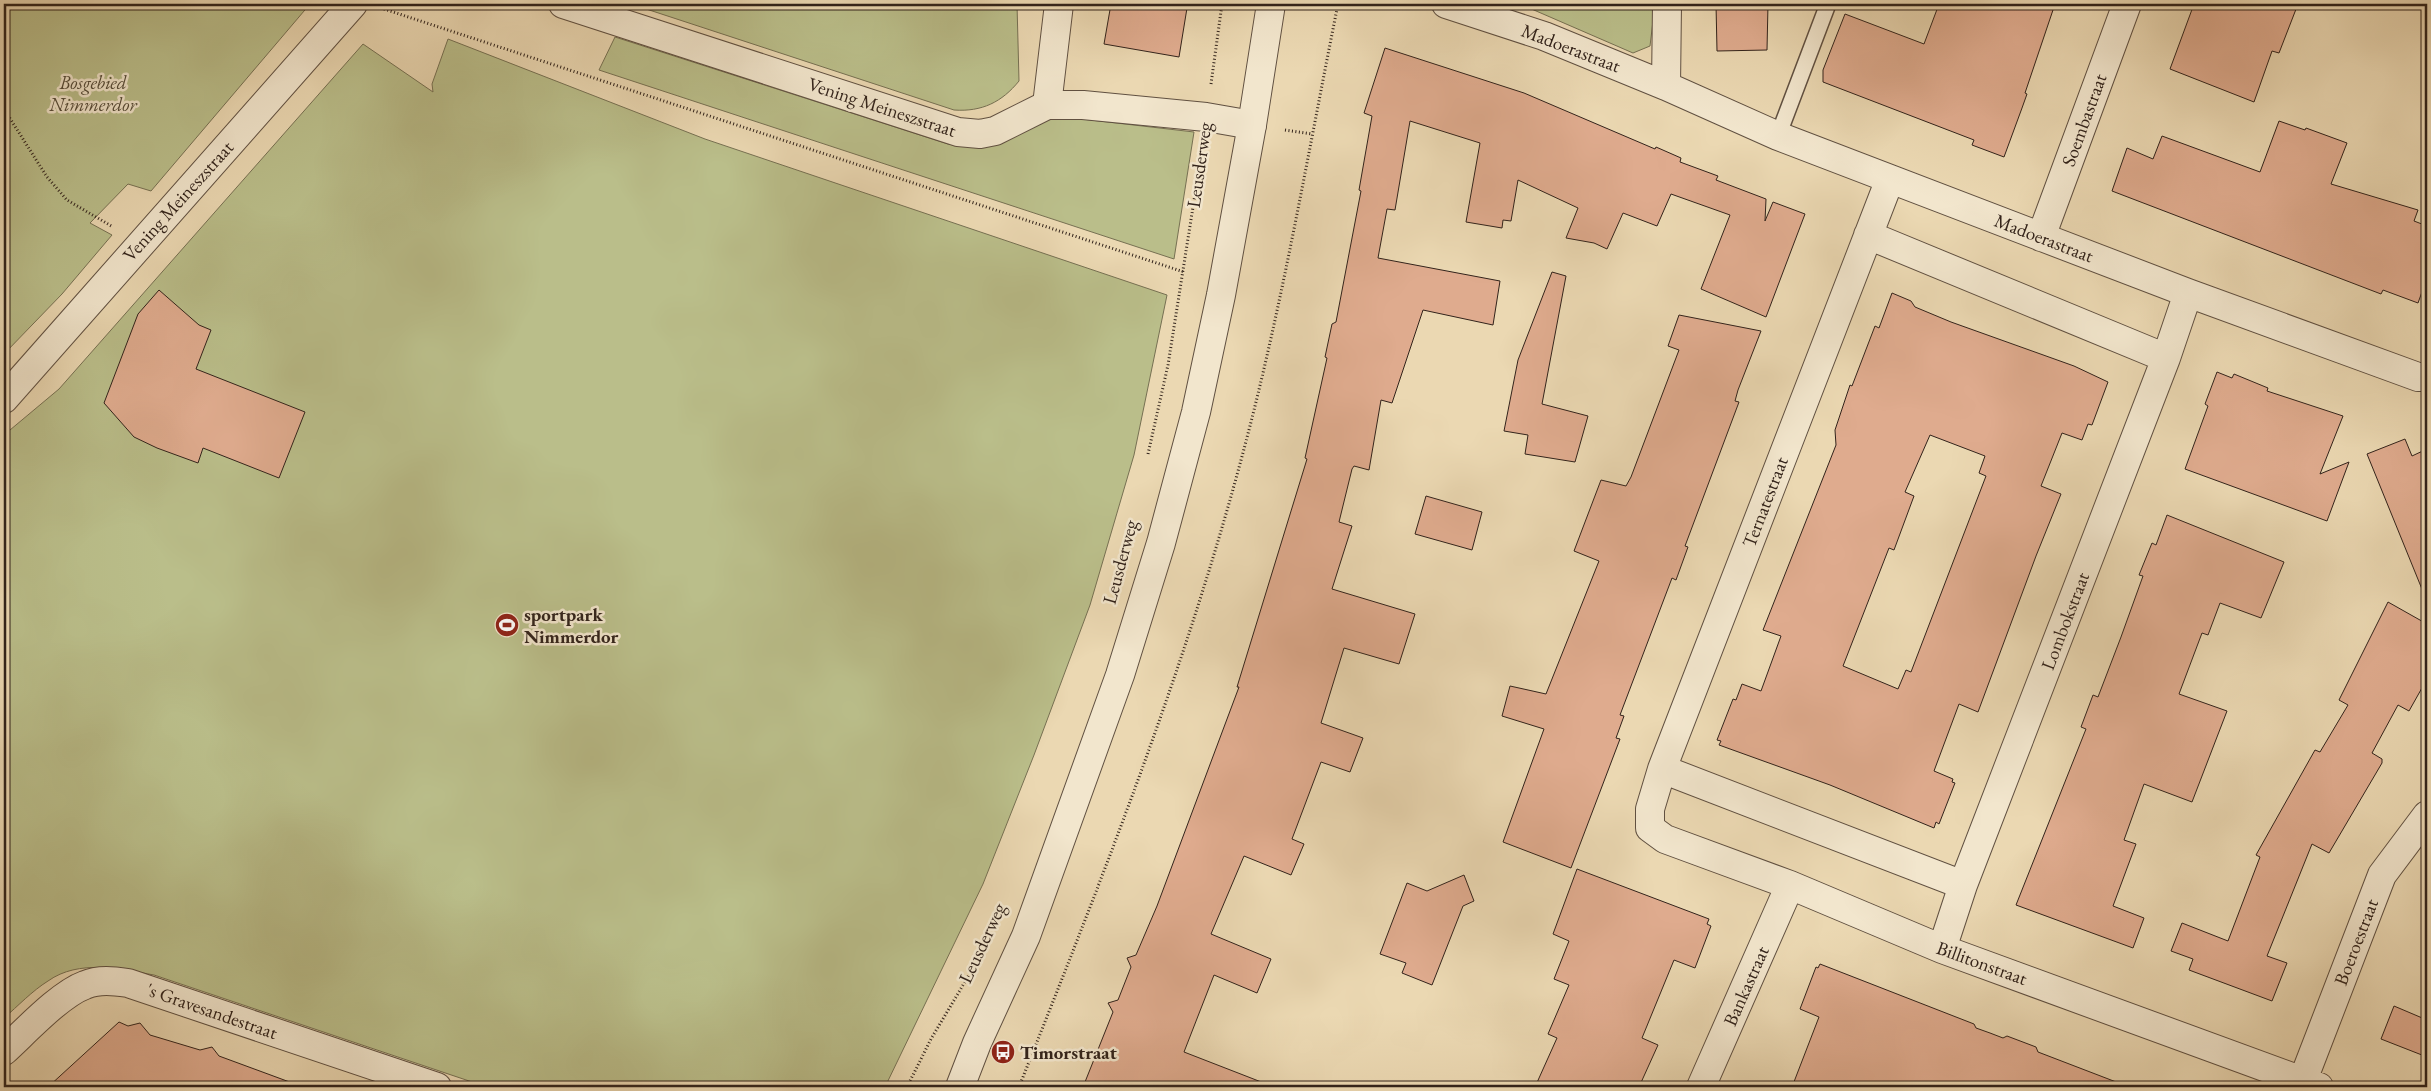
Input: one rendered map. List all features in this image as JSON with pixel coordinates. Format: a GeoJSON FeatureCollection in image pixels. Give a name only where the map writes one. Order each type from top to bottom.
{"type":"FeatureCollection","features":[{"type":"Feature","properties":{"kind":"street","name":"Vening Meineszstraat"},"geometry":{"type":"LineString","coordinates":[[562,4],[958,132],[980,134],[995,131],[1047,105],[1083,105],[1206,117],[1252,124]]}},
{"type":"Feature","properties":{"kind":"street"},"geometry":{"type":"LineString","coordinates":[[1047,105],[1059,4]]}},
{"type":"Feature","properties":{"kind":"street","name":"Leusderweg"},"geometry":{"type":"LineString","coordinates":[[960,1087],[977,1043],[1026,936],[1120,675],[1155,562],[1196,412],[1221,295],[1252,124],[1271,4]]}},
{"type":"Feature","properties":{"kind":"street","name":"Madoerastraat"},"geometry":{"type":"LineString","coordinates":[[1446,4],[1544,36],[1666,86],[1778,136],[2041,237],[2188,293],[2418,377],[2427,378]]}},
{"type":"Feature","properties":{"kind":"street"},"geometry":{"type":"LineString","coordinates":[[1666,86],[1667,4]]}},
{"type":"Feature","properties":{"kind":"street","name":"Soembastraat"},"geometry":{"type":"LineString","coordinates":[[2041,237],[2126,4]]}},
{"type":"Feature","properties":{"kind":"street","name":"Vening Meineszstraat"},"geometry":{"type":"LineString","coordinates":[[4,399],[140,243],[365,5]]}},
{"type":"Feature","properties":{"kind":"street","name":"Ternatestraat"},"geometry":{"type":"LineString","coordinates":[[1650,828],[1650,809],[1662,768],[1890,179]]}},
{"type":"Feature","properties":{"kind":"street"},"geometry":{"type":"LineString","coordinates":[[1868,235],[2166,358]]}},
{"type":"Feature","properties":{"kind":"street","name":"Lombokstraat"},"geometry":{"type":"LineString","coordinates":[[1942,949],[1963,885],[2166,358],[2188,293]]}},
{"type":"Feature","properties":{"kind":"street"},"geometry":{"type":"LineString","coordinates":[[1662,768],[1963,885]]}},
{"type":"Feature","properties":{"kind":"street","name":"Boeroestraat"},"geometry":{"type":"LineString","coordinates":[[2311,1084],[2382,875],[2427,815]]}},
{"type":"Feature","properties":{"kind":"street","name":"Billitonstraat"},"geometry":{"type":"LineString","coordinates":[[1650,828],[1665,839],[1790,885],[1942,949],[2311,1084]]}},
{"type":"Feature","properties":{"kind":"street","name":"Bankastraat"},"geometry":{"type":"LineString","coordinates":[[1701,1087],[1790,885]]}},
{"type":"Feature","properties":{"kind":"street","name":"'s Gravesandestraat"},"geometry":{"type":"LineString","coordinates":[[4,1051],[69,993],[86,984],[107,980],[128,983],[437,1087]]}},
{"type":"Feature","properties":{"kind":"lane"},"geometry":{"type":"LineString","coordinates":[[1778,136],[1828,4]]}},
{"type":"Feature","properties":{"kind":"path","name":"Leusderweg"},"geometry":{"type":"LineString","coordinates":[[1147,458],[1168,365],[1184,272],[1222,4]]}},
{"type":"Feature","properties":{"kind":"path"},"geometry":{"type":"LineString","coordinates":[[1019,1087],[1120,831],[1173,686],[1212,560],[1251,422],[1272,330],[1338,4]]}},
{"type":"Feature","properties":{"kind":"path"},"geometry":{"type":"LineString","coordinates":[[365,5],[1184,272]]}},
{"type":"Feature","properties":{"kind":"path"},"geometry":{"type":"LineString","coordinates":[[4,109],[47,177],[67,200],[140,243]]}},
{"type":"Feature","properties":{"kind":"path","name":"Leusderweg"},"geometry":{"type":"LineString","coordinates":[[907,1087],[931,1039],[973,966]]}},
{"type":"Feature","properties":{"kind":"green space","name":"Bosgebied Nimmerdor"},"geometry":{"type":"Polygon","coordinates":[[[4,4],[310,4],[151,191],[128,184],[90,223],[112,235],[62,294],[4,354],[4,4]]]}},
{"type":"Feature","properties":{"kind":"green space"},"geometry":{"type":"Polygon","coordinates":[[[631,4],[1017,4],[1019,81],[1006,95],[991,104],[974,109],[954,110],[631,4]]]}},
{"type":"Feature","properties":{"kind":"green space"},"geometry":{"type":"Polygon","coordinates":[[[1520,4],[1655,4],[1650,46],[1633,53],[1520,4]]]}},
{"type":"Feature","properties":{"kind":"green space"},"geometry":{"type":"Polygon","coordinates":[[[615,37],[948,144],[968,146],[1056,116],[1194,132],[1174,259],[599,70],[615,37]]]}},
{"type":"Feature","properties":{"kind":"green space","name":"sportpark Nimmerdor"},"geometry":{"type":"Polygon","coordinates":[[[448,39],[705,139],[1167,295],[1134,455],[1090,605],[983,884],[885,1087],[487,1087],[154,975],[114,968],[86,968],[60,974],[36,989],[4,1018],[4,435],[59,389],[363,44],[433,92],[432,84],[448,39]]]}},
{"type":"Feature","properties":{"kind":"building"},"geometry":{"type":"Polygon","coordinates":[[[1111,4],[1168,4],[1187,8],[1179,57],[1104,44],[1111,4]]]}},
{"type":"Feature","properties":{"kind":"building"},"geometry":{"type":"Polygon","coordinates":[[[1716,4],[1768,4],[1767,50],[1717,51],[1716,4]]]}},
{"type":"Feature","properties":{"kind":"building"},"geometry":{"type":"Polygon","coordinates":[[[1939,4],[2055,4],[2025,93],[2027,94],[2004,157],[1972,145],[1974,140],[1823,82],[1823,70],[1845,14],[1924,44],[1939,4]]]}},
{"type":"Feature","properties":{"kind":"building"},"geometry":{"type":"Polygon","coordinates":[[[2194,4],[2298,4],[2279,53],[2272,51],[2254,102],[2170,69],[2194,4]]]}},
{"type":"Feature","properties":{"kind":"building"},"geometry":{"type":"Polygon","coordinates":[[[1385,48],[1524,93],[1655,149],[1656,147],[1681,158],[1680,162],[1718,176],[1716,180],[1766,199],[1765,221],[1773,202],[1805,214],[1766,317],[1701,289],[1730,215],[1671,194],[1657,226],[1623,213],[1607,249],[1594,243],[1566,238],[1578,208],[1518,180],[1511,221],[1503,220],[1502,228],[1466,222],[1480,143],[1410,121],[1395,210],[1387,209],[1378,258],[1500,281],[1493,325],[1423,310],[1392,403],[1381,400],[1369,470],[1354,466],[1352,469],[1339,522],[1352,526],[1332,589],[1415,614],[1399,664],[1344,648],[1321,723],[1363,738],[1350,772],[1321,762],[1292,839],[1304,844],[1291,875],[1244,856],[1211,934],[1271,959],[1257,993],[1214,975],[1184,1052],[1269,1085],[1269,1087],[1083,1087],[1113,1012],[1108,1003],[1118,1000],[1131,967],[1127,958],[1136,955],[1157,906],[1239,687],[1237,687],[1307,459],[1305,458],[1327,358],[1325,357],[1332,324],[1336,322],[1361,191],[1359,190],[1372,116],[1364,113],[1385,48]]]}},
{"type":"Feature","properties":{"kind":"building"},"geometry":{"type":"Polygon","coordinates":[[[2279,121],[2305,130],[2306,128],[2347,143],[2331,184],[2418,210],[2414,221],[2427,226],[2427,278],[2418,303],[2383,290],[2381,294],[2112,191],[2127,148],[2153,159],[2162,136],[2260,172],[2279,121]]]}},
{"type":"Feature","properties":{"kind":"building"},"geometry":{"type":"Polygon","coordinates":[[[1552,272],[1566,276],[1542,404],[1588,416],[1575,462],[1525,454],[1528,435],[1504,431],[1518,360],[1552,272]]]}},
{"type":"Feature","properties":{"kind":"building"},"geometry":{"type":"Polygon","coordinates":[[[159,290],[199,325],[211,330],[196,369],[305,412],[279,478],[203,448],[198,463],[157,448],[134,437],[104,403],[138,314],[159,290]]]}},
{"type":"Feature","properties":{"kind":"building"},"geometry":{"type":"Polygon","coordinates":[[[1892,293],[1911,301],[1915,307],[1951,322],[2074,366],[2108,382],[2092,425],[2088,424],[2082,440],[2062,433],[2041,486],[2061,494],[1978,712],[1959,704],[1934,771],[1953,779],[1952,782],[1955,783],[1939,824],[1936,822],[1934,828],[1830,785],[1719,745],[1721,741],[1717,740],[1733,699],[1736,700],[1742,684],[1761,691],[1781,636],[1763,630],[1836,445],[1835,430],[1850,385],[1852,386],[1875,326],[1879,328],[1892,293]],[[1930,435],[1905,492],[1914,496],[1894,550],[1889,548],[1843,666],[1898,689],[1906,670],[1911,672],[1986,476],[1979,473],[1985,456],[1930,435]]]}},
{"type":"Feature","properties":{"kind":"building"},"geometry":{"type":"Polygon","coordinates":[[[1679,315],[1761,331],[1738,390],[1735,401],[1739,402],[1685,546],[1688,547],[1676,580],[1672,578],[1620,715],[1624,716],[1616,738],[1620,739],[1571,868],[1503,842],[1544,729],[1502,716],[1510,686],[1546,694],[1599,561],[1574,551],[1601,480],[1626,486],[1631,477],[1679,350],[1668,346],[1679,315]]]}},
{"type":"Feature","properties":{"kind":"building"},"geometry":{"type":"Polygon","coordinates":[[[2217,372],[2232,378],[2234,374],[2268,388],[2267,391],[2343,416],[2320,474],[2349,462],[2327,521],[2185,469],[2208,406],[2205,404],[2217,372]]]}},
{"type":"Feature","properties":{"kind":"building"},"geometry":{"type":"Polygon","coordinates":[[[2405,439],[2412,456],[2427,449],[2426,599],[2367,454],[2405,439]]]}},
{"type":"Feature","properties":{"kind":"building"},"geometry":{"type":"Polygon","coordinates":[[[1426,496],[1482,512],[1472,550],[1415,534],[1426,496]]]}},
{"type":"Feature","properties":{"kind":"building"},"geometry":{"type":"Polygon","coordinates":[[[2167,515],[2284,562],[2261,618],[2220,603],[2208,635],[2202,633],[2179,694],[2227,711],[2192,802],[2144,784],[2124,840],[2136,844],[2113,906],[2144,918],[2133,948],[2016,905],[2086,729],[2081,727],[2093,695],[2098,697],[2121,637],[2143,576],[2139,575],[2152,543],[2156,545],[2167,515]]]}},
{"type":"Feature","properties":{"kind":"building"},"geometry":{"type":"Polygon","coordinates":[[[2388,602],[2427,624],[2427,679],[2409,711],[2398,705],[2372,753],[2382,759],[2382,763],[2329,853],[2312,844],[2267,956],[2287,963],[2272,1001],[2189,970],[2193,959],[2171,951],[2182,923],[2228,941],[2260,857],[2256,855],[2315,750],[2320,752],[2348,705],[2339,700],[2388,602]]]}},
{"type":"Feature","properties":{"kind":"building"},"geometry":{"type":"Polygon","coordinates":[[[1577,869],[1709,919],[1707,924],[1711,926],[1695,968],[1674,960],[1642,1038],[1658,1045],[1639,1087],[1535,1087],[1557,1038],[1548,1034],[1569,985],[1554,979],[1569,941],[1553,934],[1577,869]]]}},
{"type":"Feature","properties":{"kind":"building"},"geometry":{"type":"Polygon","coordinates":[[[1464,875],[1474,901],[1463,906],[1432,985],[1402,973],[1406,963],[1380,954],[1407,883],[1427,891],[1464,875]]]}},
{"type":"Feature","properties":{"kind":"building"},"geometry":{"type":"Polygon","coordinates":[[[1820,964],[1974,1024],[1976,1028],[2003,1038],[2007,1036],[2036,1047],[2038,1052],[2124,1085],[2123,1087],[1792,1087],[1819,1017],[1800,1009],[1816,967],[1818,968],[1820,964]]]}},
{"type":"Feature","properties":{"kind":"building"},"geometry":{"type":"Polygon","coordinates":[[[2394,1006],[2427,1020],[2427,1057],[2381,1039],[2394,1006]]]}},
{"type":"Feature","properties":{"kind":"building"},"geometry":{"type":"Polygon","coordinates":[[[119,1022],[128,1026],[140,1023],[150,1035],[200,1050],[212,1047],[219,1056],[295,1084],[294,1087],[48,1087],[119,1022]]]}},
{"type":"Feature","properties":{"kind":"place","name":"sportpark Nimmerdor"},"geometry":{"type":"Point","coordinates":[507,625]}},
{"type":"Feature","properties":{"kind":"place","name":"Timorstraat"},"geometry":{"type":"Point","coordinates":[1003,1052]}}]}
